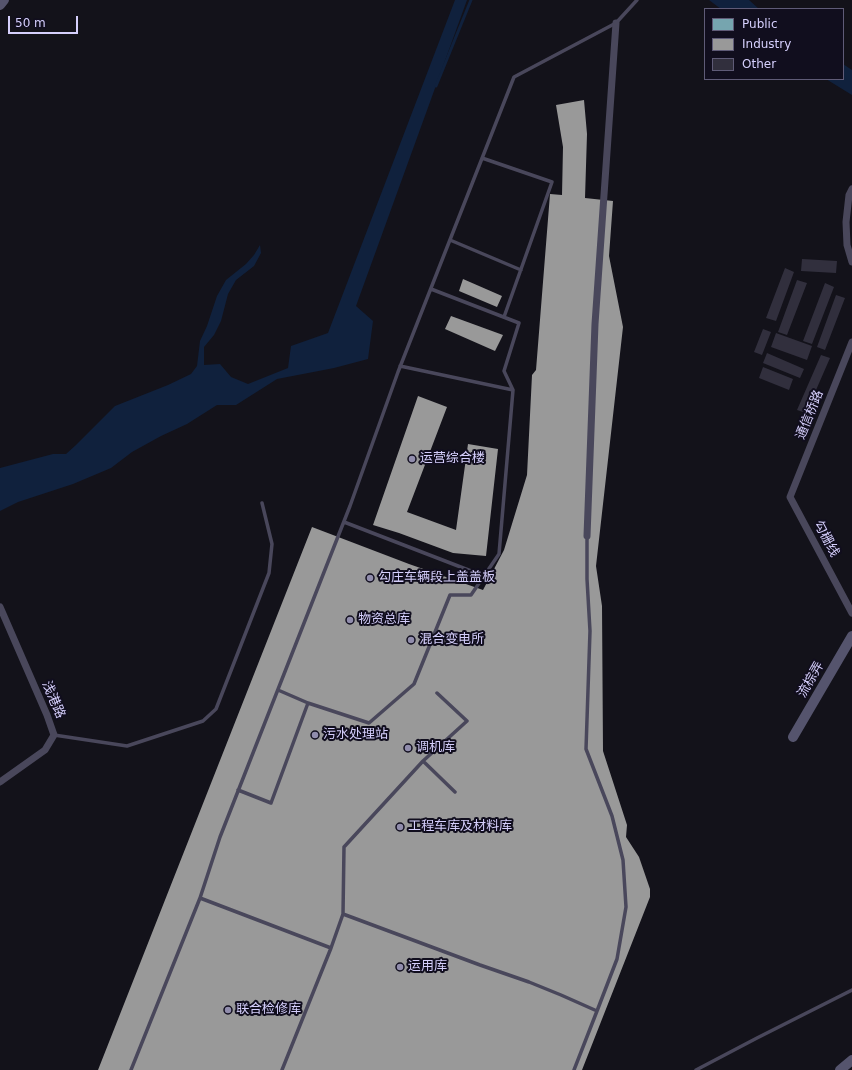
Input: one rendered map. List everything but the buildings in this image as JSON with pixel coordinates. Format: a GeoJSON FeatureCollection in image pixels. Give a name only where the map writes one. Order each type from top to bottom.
{"type":"FeatureCollection","features":[{"type":"Feature","properties":{"kind":"street"},"geometry":{"type":"LineString","coordinates":[[0,6],[4,0]]}},
{"type":"Feature","properties":{"kind":"street"},"geometry":{"type":"LineString","coordinates":[[586,536],[595,324],[616,23]]}},
{"type":"Feature","properties":{"kind":"street"},"geometry":{"type":"LineString","coordinates":[[852,189],[849,195],[846,222],[847,245],[852,262]]}},
{"type":"Feature","properties":{"kind":"street","name":"通信桥路"},"geometry":{"type":"LineString","coordinates":[[790,497],[852,342]]}},
{"type":"Feature","properties":{"kind":"street","name":"勾栅线"},"geometry":{"type":"LineString","coordinates":[[790,497],[852,613]]}},
{"type":"Feature","properties":{"kind":"street","name":"浅港路"},"geometry":{"type":"LineString","coordinates":[[0,607],[47,714],[54,735],[45,750],[0,782]]}},
{"type":"Feature","properties":{"kind":"street","name":"流棕弄"},"geometry":{"type":"LineString","coordinates":[[793,737],[852,636]]}},
{"type":"Feature","properties":{"kind":"street"},"geometry":{"type":"LineString","coordinates":[[840,1070],[852,1060]]}},
{"type":"Feature","properties":{"kind":"lane"},"geometry":{"type":"LineString","coordinates":[[131,1070],[200,898],[220,836],[344,522],[400,366],[514,77],[616,23],[637,0]]}},
{"type":"Feature","properties":{"kind":"lane"},"geometry":{"type":"LineString","coordinates":[[482,158],[552,182],[504,317]]}},
{"type":"Feature","properties":{"kind":"lane"},"geometry":{"type":"LineString","coordinates":[[450,240],[521,270]]}},
{"type":"Feature","properties":{"kind":"lane"},"geometry":{"type":"LineString","coordinates":[[278,690],[308,703],[369,723],[414,684],[450,595],[471,595],[499,554],[513,390],[504,371],[519,323],[431,289]]}},
{"type":"Feature","properties":{"kind":"lane"},"geometry":{"type":"LineString","coordinates":[[400,366],[513,390]]}},
{"type":"Feature","properties":{"kind":"lane"},"geometry":{"type":"LineString","coordinates":[[54,735],[127,746],[203,721],[216,709],[269,573],[272,544],[262,503]]}},
{"type":"Feature","properties":{"kind":"lane"},"geometry":{"type":"LineString","coordinates":[[344,522],[484,576]]}},
{"type":"Feature","properties":{"kind":"lane"},"geometry":{"type":"LineString","coordinates":[[574,1070],[617,959],[626,907],[623,860],[612,816],[586,749],[590,631],[586,536]]}},
{"type":"Feature","properties":{"kind":"lane"},"geometry":{"type":"LineString","coordinates":[[282,1070],[331,948],[343,914],[344,847],[423,761],[467,721],[437,693]]}},
{"type":"Feature","properties":{"kind":"lane"},"geometry":{"type":"LineString","coordinates":[[238,790],[271,803],[308,703]]}},
{"type":"Feature","properties":{"kind":"lane"},"geometry":{"type":"LineString","coordinates":[[423,761],[455,792]]}},
{"type":"Feature","properties":{"kind":"lane"},"geometry":{"type":"LineString","coordinates":[[200,898],[331,948]]}},
{"type":"Feature","properties":{"kind":"lane"},"geometry":{"type":"LineString","coordinates":[[343,914],[561,995],[597,1011]]}},
{"type":"Feature","properties":{"kind":"lane"},"geometry":{"type":"LineString","coordinates":[[696,1070],[852,990]]}},
{"type":"Feature","properties":{"kind":"water"},"geometry":{"type":"Polygon","coordinates":[[[455,0],[467,0],[356,306],[373,321],[368,359],[334,368],[277,379],[236,405],[217,405],[187,424],[132,452],[111,468],[73,484],[18,502],[0,511],[0,468],[53,454],[66,454],[115,406],[168,385],[191,374],[197,366],[200,341],[207,326],[217,296],[226,280],[246,264],[260,245],[261,253],[254,266],[236,280],[228,294],[221,321],[214,335],[204,347],[204,365],[220,364],[231,377],[248,384],[288,368],[291,346],[328,333],[455,0]]]}},
{"type":"Feature","properties":{"kind":"water"},"geometry":{"type":"Polygon","coordinates":[[[709,0],[749,0],[758,8],[720,8],[709,0]]]}},
{"type":"Feature","properties":{"kind":"water"},"geometry":{"type":"Polygon","coordinates":[[[844,65],[852,70],[852,95],[828,80],[844,80],[844,65]]]}},
{"type":"Feature","properties":{"kind":"waterway"},"geometry":{"type":"LineString","coordinates":[[436,86],[471,0]]}},
{"type":"Feature","properties":{"kind":"place","name":"运营综合楼"},"geometry":{"type":"Point","coordinates":[412,459]}},
{"type":"Feature","properties":{"kind":"place","name":"勾庄车辆段上盖盖板"},"geometry":{"type":"Point","coordinates":[370,578]}},
{"type":"Feature","properties":{"kind":"place","name":"物资总库"},"geometry":{"type":"Point","coordinates":[350,620]}},
{"type":"Feature","properties":{"kind":"place","name":"混合变电所"},"geometry":{"type":"Point","coordinates":[411,640]}},
{"type":"Feature","properties":{"kind":"place","name":"污水处理站"},"geometry":{"type":"Point","coordinates":[315,735]}},
{"type":"Feature","properties":{"kind":"place","name":"调机库"},"geometry":{"type":"Point","coordinates":[408,748]}},
{"type":"Feature","properties":{"kind":"place","name":"工程车库及材料库"},"geometry":{"type":"Point","coordinates":[400,827]}},
{"type":"Feature","properties":{"kind":"place","name":"运用库"},"geometry":{"type":"Point","coordinates":[400,967]}},
{"type":"Feature","properties":{"kind":"place","name":"联合检修库"},"geometry":{"type":"Point","coordinates":[228,1010]}}]}
